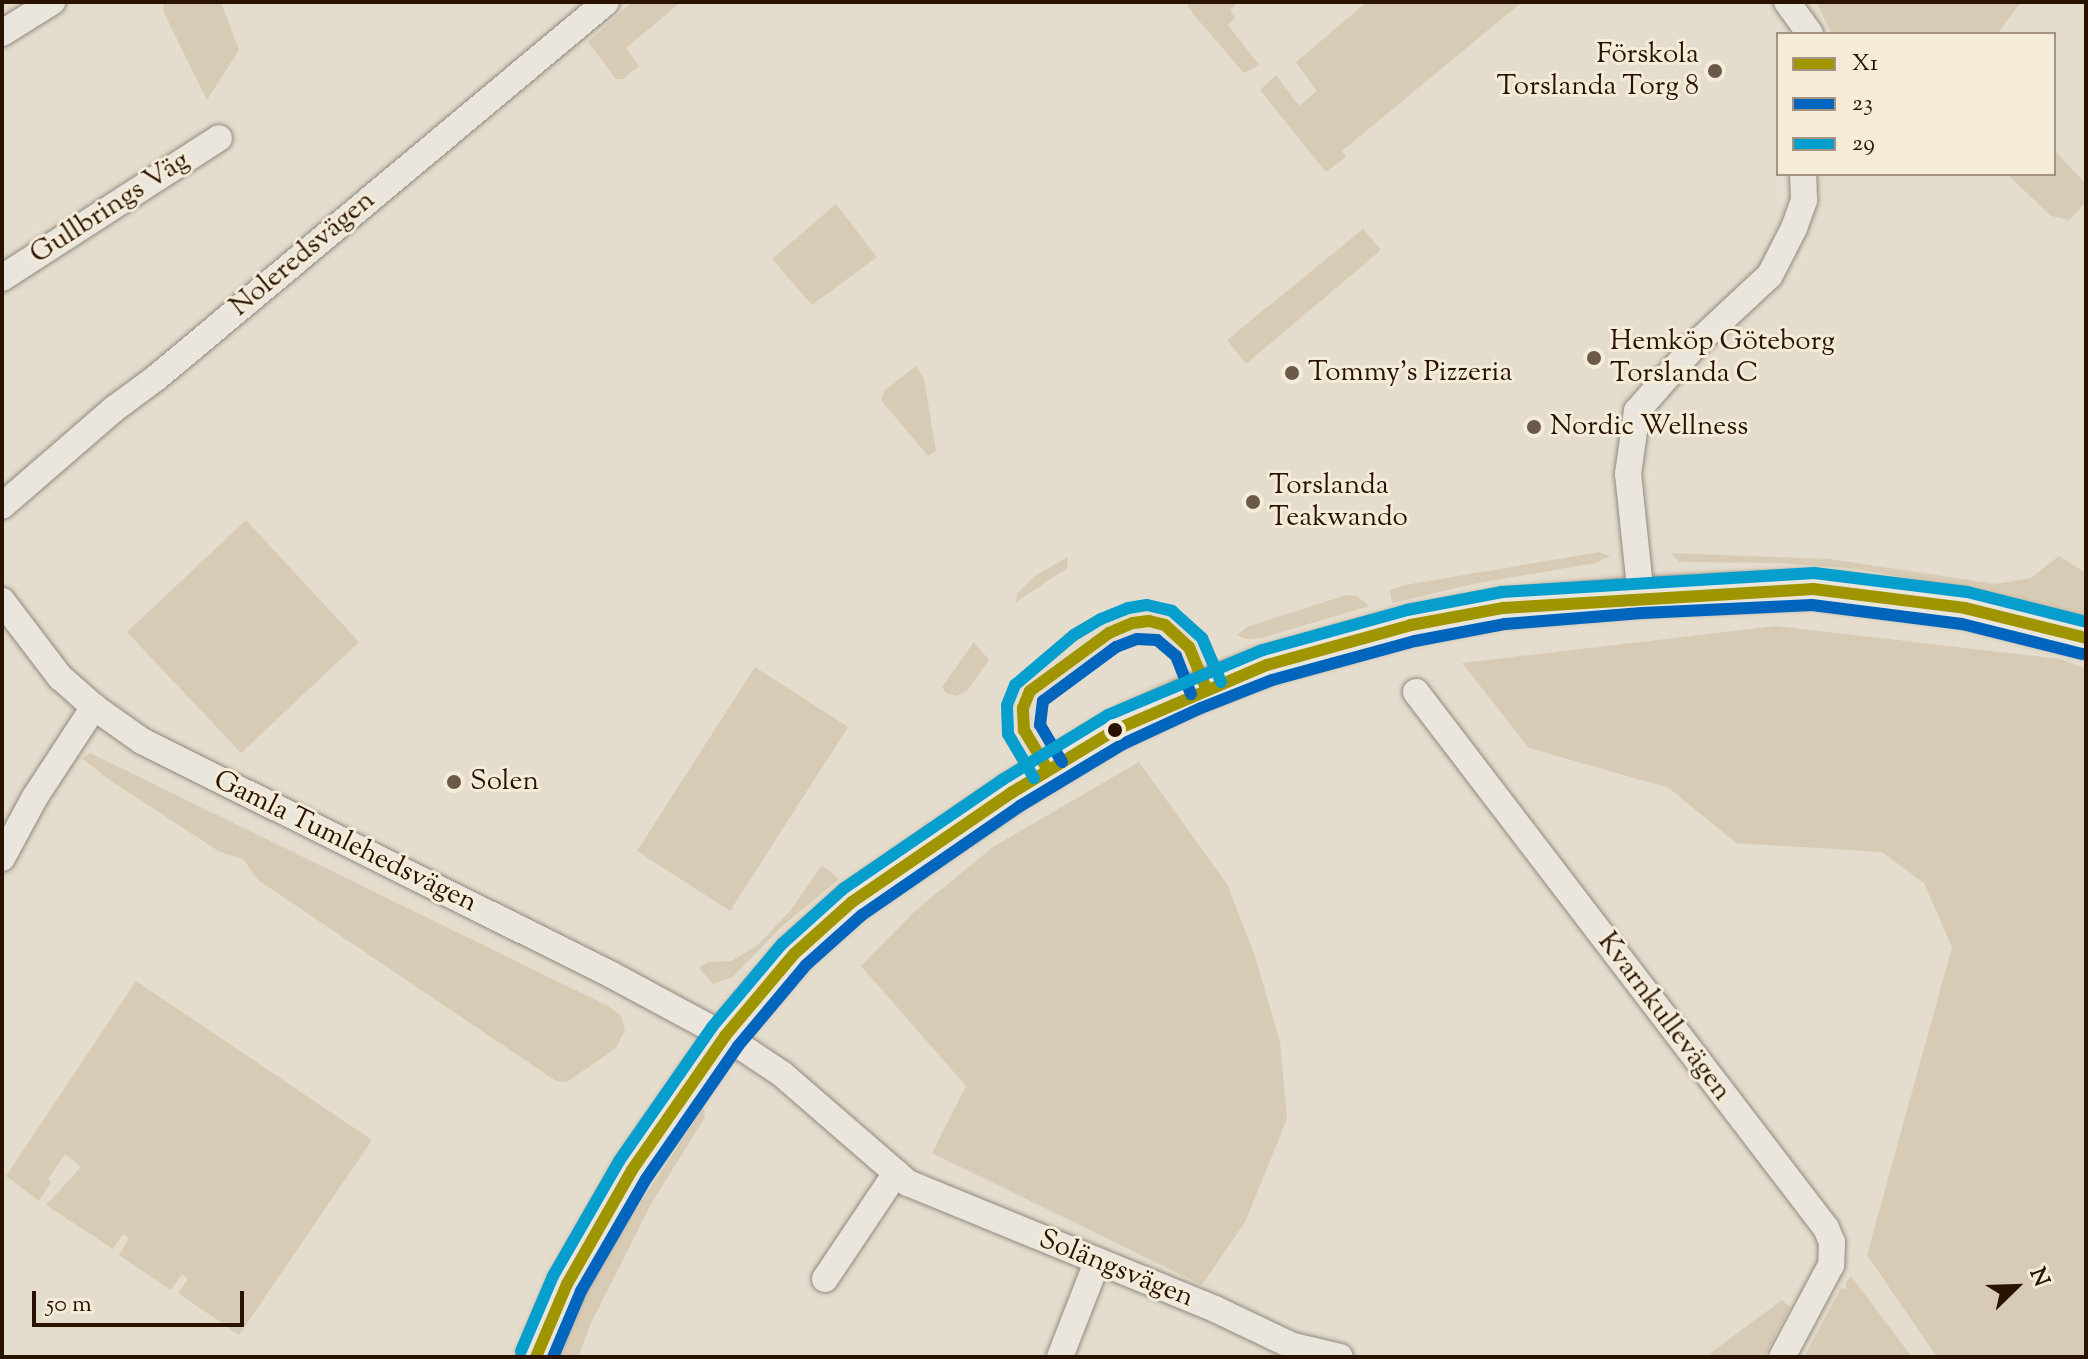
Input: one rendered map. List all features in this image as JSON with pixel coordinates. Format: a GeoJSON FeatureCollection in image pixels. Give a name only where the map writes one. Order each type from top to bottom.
{"type":"FeatureCollection","features":[{"type":"Feature","properties":{"kind":"street"},"geometry":{"type":"LineString","coordinates":[[2,33],[52,2]]}},
{"type":"Feature","properties":{"kind":"street","name":"Noleredsvägen"},"geometry":{"type":"LineString","coordinates":[[2,506],[114,409],[156,378],[606,2]]}},
{"type":"Feature","properties":{"kind":"street"},"geometry":{"type":"LineString","coordinates":[[1787,2],[1809,32]]}},
{"type":"Feature","properties":{"kind":"street","name":"Gullbrings Väg"},"geometry":{"type":"LineString","coordinates":[[2,278],[219,138]]}},
{"type":"Feature","properties":{"kind":"street"},"geometry":{"type":"LineString","coordinates":[[1641,597],[1628,474],[1637,411],[1696,344],[1770,275],[1794,228],[1804,200],[1803,176]]}},
{"type":"Feature","properties":{"kind":"street"},"geometry":{"type":"LineString","coordinates":[[536,1357],[567,1284],[616,1197],[678,1100],[725,1036],[794,954],[852,902],[999,801],[1115,730],[1195,693],[1267,665],[1387,630],[1503,608],[1641,597],[1813,589],[1965,608],[2086,638]]}},
{"type":"Feature","properties":{"kind":"street","name":"Gamla Tumlehedsvägen"},"geometry":{"type":"LineString","coordinates":[[2,601],[60,677],[94,707],[142,741],[431,884],[725,1036]]}},
{"type":"Feature","properties":{"kind":"street","name":"Kvarnkullevägen"},"geometry":{"type":"LineString","coordinates":[[1416,692],[1826,1228],[1832,1242],[1831,1265],[1782,1357]]}},
{"type":"Feature","properties":{"kind":"street"},"geometry":{"type":"LineString","coordinates":[[2,858],[35,797],[94,707]]}},
{"type":"Feature","properties":{"kind":"street","name":"Solängsvägen"},"geometry":{"type":"LineString","coordinates":[[725,1036],[782,1074],[908,1183],[1215,1309],[1293,1346],[1340,1357]]}},
{"type":"Feature","properties":{"kind":"street"},"geometry":{"type":"LineString","coordinates":[[825,1279],[896,1173]]}},
{"type":"Feature","properties":{"kind":"street"},"geometry":{"type":"LineString","coordinates":[[1060,1357],[1097,1262]]}},
{"type":"Feature","properties":{"kind":"shaded area"},"geometry":{"type":"Polygon","coordinates":[[[164,2],[221,2],[239,50],[207,100],[163,11],[164,2]]]}},
{"type":"Feature","properties":{"kind":"shaded area"},"geometry":{"type":"Polygon","coordinates":[[[632,2],[681,2],[626,48],[639,66],[623,79],[616,79],[588,42],[632,2]]]}},
{"type":"Feature","properties":{"kind":"shaded area"},"geometry":{"type":"Polygon","coordinates":[[[1191,2],[1238,2],[1230,10],[1235,18],[1228,25],[1259,65],[1244,73],[1194,15],[1187,5],[1191,2]]]}},
{"type":"Feature","properties":{"kind":"shaded area"},"geometry":{"type":"Polygon","coordinates":[[[1367,2],[1522,2],[1342,151],[1346,157],[1326,172],[1260,90],[1276,75],[1299,106],[1317,91],[1296,62],[1367,2]]]}},
{"type":"Feature","properties":{"kind":"shaded area"},"geometry":{"type":"Polygon","coordinates":[[[1816,2],[2021,2],[1998,32],[1831,32],[1816,2]]]}},
{"type":"Feature","properties":{"kind":"shaded area"},"geometry":{"type":"Polygon","coordinates":[[[2056,152],[2084,182],[2084,204],[2069,220],[2051,216],[2009,176],[2056,176],[2056,152]]]}},
{"type":"Feature","properties":{"kind":"shaded area"},"geometry":{"type":"Polygon","coordinates":[[[836,204],[877,257],[812,305],[772,259],[836,204]]]}},
{"type":"Feature","properties":{"kind":"shaded area"},"geometry":{"type":"Polygon","coordinates":[[[1363,229],[1381,250],[1246,364],[1227,340],[1363,229]]]}},
{"type":"Feature","properties":{"kind":"shaded area"},"geometry":{"type":"Polygon","coordinates":[[[916,366],[924,379],[936,451],[928,456],[881,400],[885,390],[916,366]]]}},
{"type":"Feature","properties":{"kind":"shaded area"},"geometry":{"type":"Polygon","coordinates":[[[246,520],[359,642],[241,753],[127,632],[246,520]]]}},
{"type":"Feature","properties":{"kind":"shaded area"},"geometry":{"type":"Polygon","coordinates":[[[1599,552],[1610,556],[1596,563],[1473,584],[1392,603],[1390,590],[1405,585],[1599,552]]]}},
{"type":"Feature","properties":{"kind":"shaded area"},"geometry":{"type":"Polygon","coordinates":[[[1670,553],[1830,559],[1995,584],[2031,578],[2059,556],[2086,573],[2086,617],[1991,593],[1858,569],[1780,563],[1680,562],[1670,553]]]}},
{"type":"Feature","properties":{"kind":"shaded area"},"geometry":{"type":"Polygon","coordinates":[[[1068,557],[1067,568],[1016,602],[1017,594],[1035,576],[1068,557]]]}},
{"type":"Feature","properties":{"kind":"shaded area"},"geometry":{"type":"Polygon","coordinates":[[[1346,595],[1357,596],[1369,606],[1262,638],[1246,639],[1237,635],[1247,627],[1346,595]]]}},
{"type":"Feature","properties":{"kind":"shaded area"},"geometry":{"type":"Polygon","coordinates":[[[1776,626],[2060,659],[2086,669],[2086,1357],[1937,1357],[1867,1255],[1952,947],[1924,883],[1882,852],[1736,843],[1669,788],[1529,748],[1462,663],[1776,626]]]}},
{"type":"Feature","properties":{"kind":"shaded area"},"geometry":{"type":"Polygon","coordinates":[[[974,642],[989,660],[967,691],[956,696],[946,693],[942,687],[974,642]]]}},
{"type":"Feature","properties":{"kind":"shaded area"},"geometry":{"type":"Polygon","coordinates":[[[755,667],[848,727],[730,911],[637,851],[755,667]]]}},
{"type":"Feature","properties":{"kind":"shaded area"},"geometry":{"type":"Polygon","coordinates":[[[90,753],[608,1006],[621,1016],[625,1030],[616,1048],[567,1082],[556,1081],[258,880],[243,859],[220,852],[108,779],[82,758],[90,753]]]}},
{"type":"Feature","properties":{"kind":"shaded area"},"geometry":{"type":"Polygon","coordinates":[[[1139,762],[1227,884],[1255,956],[1280,1042],[1287,1119],[1245,1222],[1202,1285],[932,1153],[966,1086],[861,966],[915,911],[993,847],[1139,762]]]}},
{"type":"Feature","properties":{"kind":"shaded area"},"geometry":{"type":"Polygon","coordinates":[[[822,865],[839,879],[780,928],[733,977],[713,984],[699,968],[708,962],[731,961],[759,944],[790,911],[822,865]]]}},
{"type":"Feature","properties":{"kind":"shaded area"},"geometry":{"type":"Polygon","coordinates":[[[136,981],[372,1140],[239,1335],[178,1293],[188,1279],[182,1274],[171,1290],[119,1255],[129,1238],[123,1234],[113,1249],[46,1205],[81,1167],[65,1154],[48,1179],[51,1182],[39,1201],[6,1176],[136,981]]]}},
{"type":"Feature","properties":{"kind":"shaded area"},"geometry":{"type":"Polygon","coordinates":[[[704,1107],[705,1117],[651,1204],[591,1323],[578,1357],[558,1357],[595,1271],[704,1107]]]}},
{"type":"Feature","properties":{"kind":"shaded area"},"geometry":{"type":"Polygon","coordinates":[[[1851,1276],[1912,1357],[1804,1357],[1841,1288],[1846,1289],[1846,1282],[1851,1276]]]}},
{"type":"Feature","properties":{"kind":"shaded area"},"geometry":{"type":"Polygon","coordinates":[[[1782,1300],[1790,1307],[1764,1357],[1705,1357],[1782,1300]]]}},
{"type":"Feature","properties":{"kind":"transit line","name":"29"},"geometry":{"type":"LineString","coordinates":[[521,1351],[553,1276],[619,1161],[712,1027],[782,944],[843,889],[1002,780],[1108,715],[1263,650],[1407,610],[1502,592],[1814,573],[1967,592],[2086,622]]}},
{"type":"Feature","properties":{"kind":"transit line","name":"X1"},"geometry":{"type":"LineString","coordinates":[[536,1357],[567,1284],[632,1170],[725,1036],[794,954],[852,902],[1011,793],[1115,730],[1267,665],[1411,625],[1503,608],[1813,589],[1965,608],[2086,638]]}},
{"type":"Feature","properties":{"kind":"transit line","name":"29"},"geometry":{"type":"LineString","coordinates":[[1034,778],[1008,734],[1007,705],[1015,685],[1074,635],[1101,619],[1128,608],[1147,605],[1172,611],[1202,638],[1221,682]]}},
{"type":"Feature","properties":{"kind":"transit line","name":"23"},"geometry":{"type":"LineString","coordinates":[[553,1357],[581,1291],[646,1179],[738,1046],[806,965],[862,915],[1020,806],[1123,744],[1201,708],[1272,680],[1415,641],[1505,624],[1642,613],[1812,605],[1962,624],[2082,654]]}},
{"type":"Feature","properties":{"kind":"transit line","name":"X1"},"geometry":{"type":"LineString","coordinates":[[1048,770],[1024,730],[1023,708],[1030,691],[1109,633],[1133,623],[1149,621],[1165,625],[1189,647],[1206,688]]}},
{"type":"Feature","properties":{"kind":"transit line","name":"23"},"geometry":{"type":"LineString","coordinates":[[1062,762],[1040,725],[1043,701],[1116,647],[1137,639],[1157,640],[1176,656],[1191,694]]}},
{"type":"Feature","properties":{"kind":"place","name":"Förskola Torslanda Torg 8"},"geometry":{"type":"Point","coordinates":[1715,71]}},
{"type":"Feature","properties":{"kind":"place","name":"Hemköp Göteborg Torslanda C"},"geometry":{"type":"Point","coordinates":[1594,358]}},
{"type":"Feature","properties":{"kind":"place","name":"Tommy's Pizzeria"},"geometry":{"type":"Point","coordinates":[1292,373]}},
{"type":"Feature","properties":{"kind":"place","name":"Nordic Wellness"},"geometry":{"type":"Point","coordinates":[1534,427]}},
{"type":"Feature","properties":{"kind":"place","name":"Torslanda Teakwando"},"geometry":{"type":"Point","coordinates":[1253,502]}},
{"type":"Feature","properties":{"kind":"place","name":"Solen"},"geometry":{"type":"Point","coordinates":[454,782]}}]}
